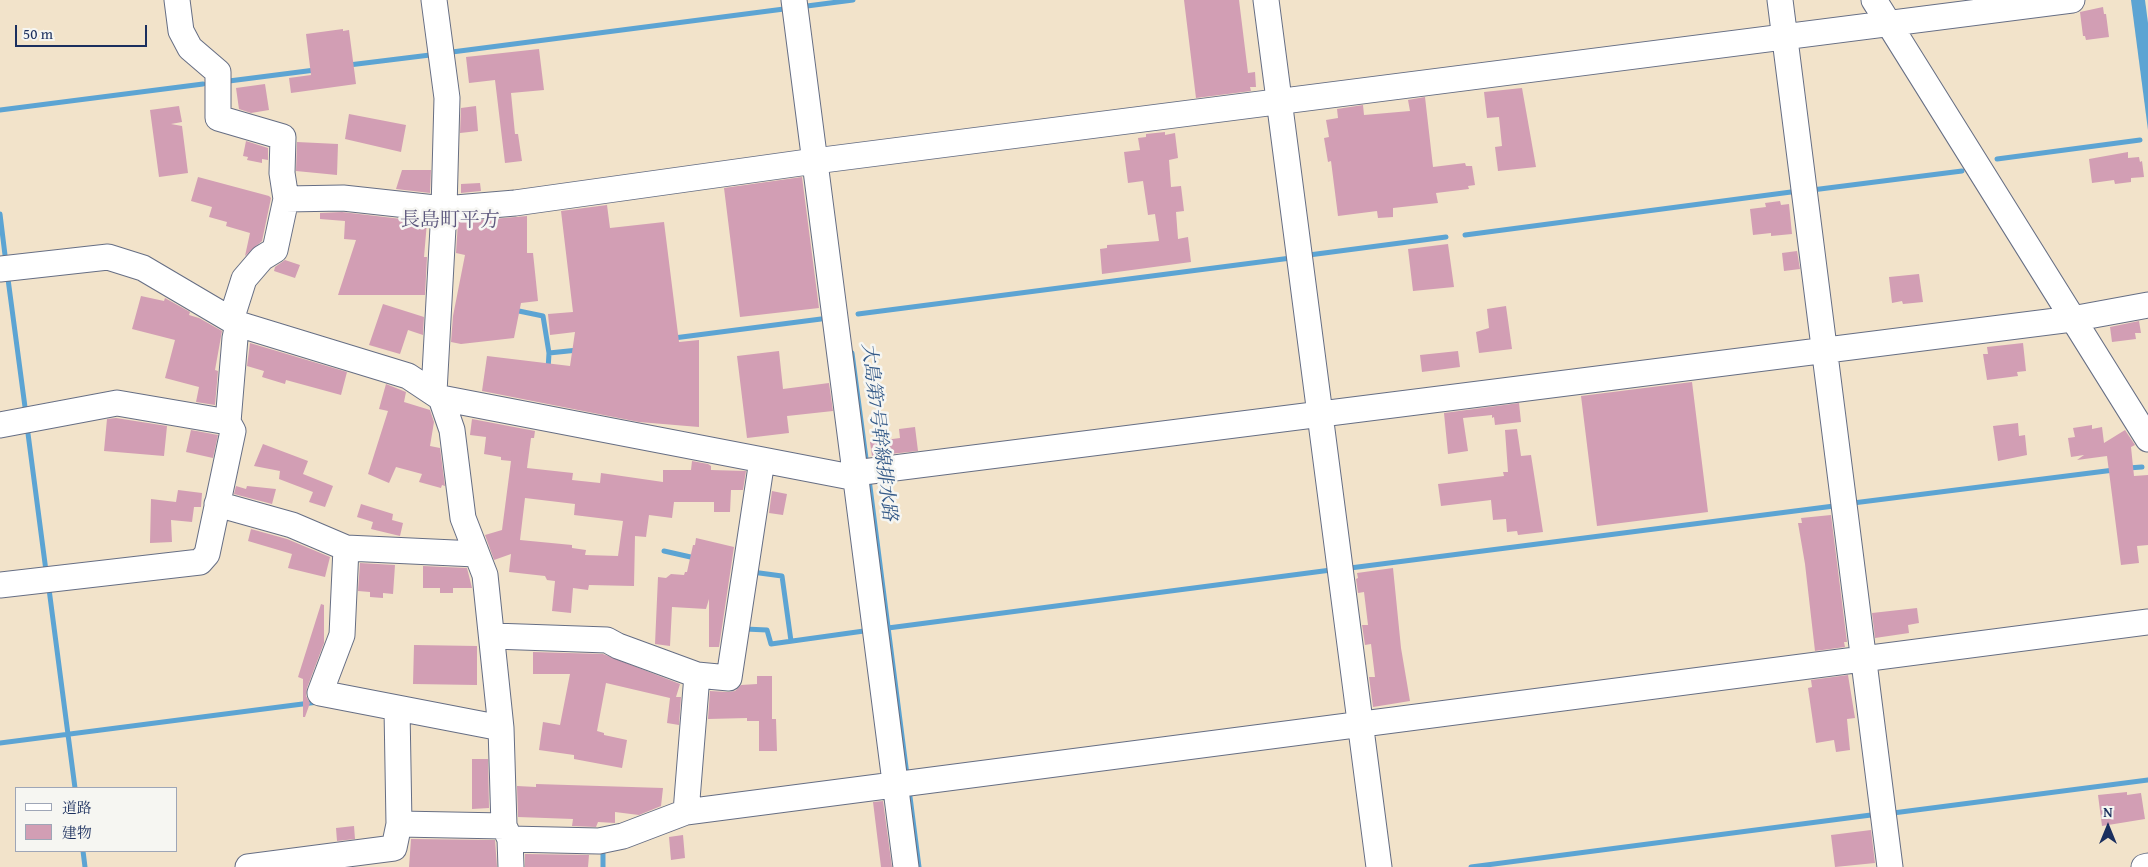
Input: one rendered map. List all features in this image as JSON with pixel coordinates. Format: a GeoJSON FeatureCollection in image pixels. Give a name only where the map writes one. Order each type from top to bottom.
{"type":"FeatureCollection","features":[{"type":"Feature","properties":{"kind":"street"},"geometry":{"type":"LineString","coordinates":[[0,585],[200,562],[207,554],[233,431],[228,422],[235,338],[234,322],[244,279],[262,258],[275,250],[286,199],[282,173],[283,137],[218,118],[218,72],[190,48],[181,31],[177,0]]}},
{"type":"Feature","properties":{"kind":"street"},"geometry":{"type":"LineString","coordinates":[[434,0],[447,98],[438,395],[452,430],[463,518],[485,575],[493,636],[511,867]]}},
{"type":"Feature","properties":{"kind":"street"},"geometry":{"type":"LineString","coordinates":[[794,0],[823,160],[861,473],[904,783],[906,867]]}},
{"type":"Feature","properties":{"kind":"street"},"geometry":{"type":"LineString","coordinates":[[1266,0],[1379,867]]}},
{"type":"Feature","properties":{"kind":"street"},"geometry":{"type":"LineString","coordinates":[[1780,0],[1862,659],[1890,867]]}},
{"type":"Feature","properties":{"kind":"street"},"geometry":{"type":"LineString","coordinates":[[1874,0],[2148,439]]}},
{"type":"Feature","properties":{"kind":"street"},"geometry":{"type":"LineString","coordinates":[[286,199],[343,198],[444,209],[516,203],[823,160],[2072,0]]}},
{"type":"Feature","properties":{"kind":"street"},"geometry":{"type":"LineString","coordinates":[[0,269],[108,257],[143,268],[234,322],[408,376],[438,395],[762,460],[861,473],[2072,318],[2148,305]]}},
{"type":"Feature","properties":{"kind":"street"},"geometry":{"type":"LineString","coordinates":[[0,425],[117,403],[228,422]]}},
{"type":"Feature","properties":{"kind":"street"},"geometry":{"type":"LineString","coordinates":[[493,636],[607,640],[618,646],[697,675],[728,678],[762,460]]}},
{"type":"Feature","properties":{"kind":"street"},"geometry":{"type":"LineString","coordinates":[[218,504],[292,525],[346,548],[476,554]]}},
{"type":"Feature","properties":{"kind":"street"},"geometry":{"type":"LineString","coordinates":[[346,548],[342,635],[320,694],[501,728]]}},
{"type":"Feature","properties":{"kind":"street"},"geometry":{"type":"LineString","coordinates":[[399,824],[599,841],[623,836],[686,812],[2148,622]]}},
{"type":"Feature","properties":{"kind":"street"},"geometry":{"type":"LineString","coordinates":[[686,812],[697,675]]}},
{"type":"Feature","properties":{"kind":"street"},"geometry":{"type":"LineString","coordinates":[[248,867],[394,848],[399,824],[397,709]]}},
{"type":"Feature","properties":{"kind":"street"},"geometry":{"type":"LineString","coordinates":[[2144,867],[2148,866]]}},
{"type":"Feature","properties":{"kind":"water"},"geometry":{"type":"Polygon","coordinates":[[[2131,0],[2145,0],[2148,23],[2148,130],[2131,0]]]}},
{"type":"Feature","properties":{"kind":"building"},"geometry":{"type":"Polygon","coordinates":[[[1184,0],[1239,0],[1248,73],[1255,72],[1256,87],[1250,87],[1251,91],[1196,98],[1184,0]]]}},
{"type":"Feature","properties":{"kind":"building"},"geometry":{"type":"Polygon","coordinates":[[[2103,7],[2104,14],[2106,14],[2109,37],[2086,40],[2085,36],[2083,36],[2080,12],[2103,7]]]}},
{"type":"Feature","properties":{"kind":"building"},"geometry":{"type":"Polygon","coordinates":[[[343,29],[343,31],[349,30],[356,84],[291,93],[289,78],[311,75],[306,34],[343,29]]]}},
{"type":"Feature","properties":{"kind":"building"},"geometry":{"type":"Polygon","coordinates":[[[539,49],[544,90],[511,93],[515,134],[518,134],[522,161],[505,163],[495,80],[469,83],[466,57],[539,49]]]}},
{"type":"Feature","properties":{"kind":"building"},"geometry":{"type":"Polygon","coordinates":[[[265,84],[269,110],[251,113],[239,109],[236,88],[265,84]]]}},
{"type":"Feature","properties":{"kind":"building"},"geometry":{"type":"Polygon","coordinates":[[[1522,88],[1536,167],[1498,171],[1495,147],[1502,146],[1499,117],[1487,118],[1484,92],[1522,88]]]}},
{"type":"Feature","properties":{"kind":"building"},"geometry":{"type":"Polygon","coordinates":[[[1425,97],[1433,167],[1465,163],[1466,166],[1472,166],[1475,185],[1468,186],[1469,189],[1436,193],[1438,203],[1393,208],[1393,217],[1378,218],[1377,211],[1338,216],[1331,161],[1328,162],[1324,138],[1329,137],[1326,120],[1338,118],[1337,109],[1363,105],[1364,115],[1410,111],[1408,100],[1425,97]]]}},
{"type":"Feature","properties":{"kind":"building"},"geometry":{"type":"Polygon","coordinates":[[[179,106],[182,122],[171,124],[182,126],[188,173],[159,177],[150,110],[179,106]]]}},
{"type":"Feature","properties":{"kind":"building"},"geometry":{"type":"Polygon","coordinates":[[[476,106],[478,131],[460,133],[461,108],[476,106]]]}},
{"type":"Feature","properties":{"kind":"building"},"geometry":{"type":"Polygon","coordinates":[[[349,114],[406,125],[401,152],[345,139],[349,114]]]}},
{"type":"Feature","properties":{"kind":"building"},"geometry":{"type":"Polygon","coordinates":[[[1165,132],[1165,135],[1175,133],[1178,158],[1169,160],[1171,187],[1181,186],[1184,211],[1176,212],[1178,239],[1188,237],[1191,262],[1102,274],[1100,249],[1107,248],[1107,245],[1159,241],[1155,214],[1148,215],[1143,181],[1128,183],[1124,152],[1140,150],[1138,138],[1146,137],[1146,134],[1165,132]]]}},
{"type":"Feature","properties":{"kind":"building"},"geometry":{"type":"Polygon","coordinates":[[[246,141],[268,148],[268,160],[262,159],[262,163],[247,160],[248,157],[243,156],[246,141]]]}},
{"type":"Feature","properties":{"kind":"building"},"geometry":{"type":"Polygon","coordinates":[[[297,142],[338,144],[337,175],[296,171],[297,142]]]}},
{"type":"Feature","properties":{"kind":"building"},"geometry":{"type":"Polygon","coordinates":[[[2128,152],[2128,158],[2139,157],[2140,162],[2142,161],[2144,177],[2131,178],[2131,182],[2115,184],[2114,180],[2092,183],[2089,159],[2128,152]]]}},
{"type":"Feature","properties":{"kind":"building"},"geometry":{"type":"Polygon","coordinates":[[[402,170],[431,170],[430,193],[396,189],[402,170]]]}},
{"type":"Feature","properties":{"kind":"building"},"geometry":{"type":"Polygon","coordinates":[[[198,177],[271,198],[262,241],[245,256],[250,233],[226,226],[227,222],[209,217],[212,207],[191,201],[198,177]]]}},
{"type":"Feature","properties":{"kind":"building"},"geometry":{"type":"Polygon","coordinates":[[[802,177],[819,308],[740,317],[724,188],[802,177]]]}},
{"type":"Feature","properties":{"kind":"building"},"geometry":{"type":"Polygon","coordinates":[[[480,183],[481,191],[461,193],[461,184],[480,183]]]}},
{"type":"Feature","properties":{"kind":"building"},"geometry":{"type":"Polygon","coordinates":[[[1780,201],[1781,205],[1789,204],[1792,234],[1771,236],[1771,233],[1753,235],[1750,209],[1766,207],[1765,203],[1780,201]]]}},
{"type":"Feature","properties":{"kind":"building"},"geometry":{"type":"Polygon","coordinates":[[[607,205],[610,228],[664,222],[679,342],[699,340],[699,427],[639,422],[482,391],[487,356],[570,366],[575,332],[550,335],[548,314],[573,312],[561,211],[607,205]]]}},
{"type":"Feature","properties":{"kind":"building"},"geometry":{"type":"Polygon","coordinates":[[[342,212],[427,222],[424,257],[427,257],[425,295],[338,295],[356,240],[344,239],[345,221],[320,219],[320,213],[342,212]]]}},
{"type":"Feature","properties":{"kind":"building"},"geometry":{"type":"Polygon","coordinates":[[[527,216],[527,253],[533,253],[538,301],[521,303],[514,338],[461,344],[451,342],[453,316],[465,255],[456,253],[458,222],[527,216]]]}},
{"type":"Feature","properties":{"kind":"building"},"geometry":{"type":"Polygon","coordinates":[[[1448,244],[1454,287],[1413,291],[1408,249],[1448,244]]]}},
{"type":"Feature","properties":{"kind":"building"},"geometry":{"type":"Polygon","coordinates":[[[1797,251],[1800,269],[1784,271],[1782,253],[1797,251]]]}},
{"type":"Feature","properties":{"kind":"building"},"geometry":{"type":"Polygon","coordinates":[[[285,260],[300,265],[295,278],[274,271],[275,267],[285,260]]]}},
{"type":"Feature","properties":{"kind":"building"},"geometry":{"type":"Polygon","coordinates":[[[1919,274],[1923,302],[1903,304],[1902,301],[1892,303],[1889,277],[1919,274]]]}},
{"type":"Feature","properties":{"kind":"building"},"geometry":{"type":"Polygon","coordinates":[[[141,296],[164,301],[165,298],[190,312],[189,315],[199,318],[222,331],[215,370],[218,371],[215,405],[196,402],[199,387],[165,378],[175,340],[132,329],[141,296]]]}},
{"type":"Feature","properties":{"kind":"building"},"geometry":{"type":"Polygon","coordinates":[[[383,304],[424,317],[423,335],[408,330],[400,354],[369,345],[383,304]]]}},
{"type":"Feature","properties":{"kind":"building"},"geometry":{"type":"Polygon","coordinates":[[[1506,306],[1512,349],[1479,353],[1476,332],[1489,328],[1487,309],[1506,306]]]}},
{"type":"Feature","properties":{"kind":"building"},"geometry":{"type":"Polygon","coordinates":[[[2139,321],[2141,333],[2135,333],[2136,339],[2112,342],[2110,327],[2139,321]]]}},
{"type":"Feature","properties":{"kind":"building"},"geometry":{"type":"Polygon","coordinates":[[[250,343],[347,372],[341,395],[286,380],[285,384],[262,377],[264,371],[247,366],[250,343]]]}},
{"type":"Feature","properties":{"kind":"building"},"geometry":{"type":"Polygon","coordinates":[[[2023,343],[2026,371],[2017,372],[2018,376],[1987,380],[1983,354],[1988,354],[1987,347],[2023,343]]]}},
{"type":"Feature","properties":{"kind":"building"},"geometry":{"type":"Polygon","coordinates":[[[779,351],[783,389],[829,383],[833,411],[787,416],[789,433],[747,438],[737,356],[779,351]]]}},
{"type":"Feature","properties":{"kind":"building"},"geometry":{"type":"Polygon","coordinates":[[[1458,351],[1460,367],[1422,372],[1420,355],[1458,351]]]}},
{"type":"Feature","properties":{"kind":"building"},"geometry":{"type":"Polygon","coordinates":[[[1692,382],[1708,512],[1597,526],[1581,396],[1692,382]]]}},
{"type":"Feature","properties":{"kind":"building"},"geometry":{"type":"Polygon","coordinates":[[[386,384],[406,392],[404,402],[430,410],[434,422],[430,446],[440,448],[445,486],[442,485],[441,488],[419,482],[422,474],[396,467],[389,483],[368,474],[388,411],[379,409],[386,384]]]}},
{"type":"Feature","properties":{"kind":"building"},"geometry":{"type":"Polygon","coordinates":[[[1519,403],[1521,422],[1495,425],[1492,415],[1463,418],[1468,451],[1448,454],[1444,413],[1519,403]]]}},
{"type":"Feature","properties":{"kind":"building"},"geometry":{"type":"Polygon","coordinates":[[[116,418],[167,426],[164,456],[104,451],[107,419],[116,418]]]}},
{"type":"Feature","properties":{"kind":"building"},"geometry":{"type":"Polygon","coordinates":[[[472,419],[535,431],[534,438],[531,438],[527,468],[573,473],[572,480],[600,483],[601,473],[663,482],[663,470],[691,470],[692,461],[708,464],[711,466],[711,470],[746,471],[743,490],[731,490],[730,512],[714,512],[714,502],[674,502],[672,518],[649,515],[646,537],[635,536],[634,586],[589,585],[588,590],[573,588],[571,613],[552,611],[555,581],[547,580],[545,576],[509,572],[511,554],[494,560],[485,535],[502,530],[511,461],[501,460],[501,457],[484,454],[486,437],[470,435],[472,419]],[[525,498],[520,540],[572,545],[572,548],[586,550],[585,555],[618,556],[623,521],[574,515],[575,504],[525,498]]]}},
{"type":"Feature","properties":{"kind":"building"},"geometry":{"type":"Polygon","coordinates":[[[2018,423],[2019,436],[2025,435],[2027,455],[1998,461],[1993,426],[2018,423]]]}},
{"type":"Feature","properties":{"kind":"building"},"geometry":{"type":"Polygon","coordinates":[[[2092,425],[2092,429],[2102,427],[2104,443],[2125,430],[2135,445],[2131,447],[2134,476],[2148,475],[2148,545],[2137,546],[2139,563],[2121,565],[2107,456],[2077,460],[2084,455],[2071,457],[2068,438],[2075,437],[2073,428],[2092,425]]]}},
{"type":"Feature","properties":{"kind":"building"},"geometry":{"type":"Polygon","coordinates":[[[915,427],[918,451],[872,456],[870,442],[900,438],[899,429],[915,427]]]}},
{"type":"Feature","properties":{"kind":"building"},"geometry":{"type":"Polygon","coordinates":[[[1517,429],[1521,456],[1531,455],[1543,532],[1518,535],[1517,531],[1507,532],[1506,519],[1493,520],[1491,500],[1441,506],[1438,484],[1504,476],[1503,472],[1508,472],[1505,430],[1517,429]]]}},
{"type":"Feature","properties":{"kind":"building"},"geometry":{"type":"Polygon","coordinates":[[[191,430],[218,435],[213,458],[186,452],[191,430]]]}},
{"type":"Feature","properties":{"kind":"building"},"geometry":{"type":"Polygon","coordinates":[[[263,444],[308,461],[303,474],[333,486],[325,507],[309,502],[313,492],[279,479],[280,471],[254,466],[263,444]]]}},
{"type":"Feature","properties":{"kind":"building"},"geometry":{"type":"Polygon","coordinates":[[[236,486],[246,489],[247,486],[276,489],[272,504],[234,494],[236,486]]]}},
{"type":"Feature","properties":{"kind":"building"},"geometry":{"type":"Polygon","coordinates":[[[178,490],[202,493],[201,507],[194,507],[192,522],[171,520],[172,542],[150,543],[151,499],[176,502],[178,490]]]}},
{"type":"Feature","properties":{"kind":"building"},"geometry":{"type":"Polygon","coordinates":[[[772,491],[787,494],[783,515],[769,513],[772,491]]]}},
{"type":"Feature","properties":{"kind":"building"},"geometry":{"type":"Polygon","coordinates":[[[361,504],[393,514],[392,520],[403,523],[400,536],[371,529],[373,522],[357,517],[361,504]]]}},
{"type":"Feature","properties":{"kind":"building"},"geometry":{"type":"Polygon","coordinates":[[[1831,515],[1847,642],[1844,642],[1845,647],[1815,651],[1805,564],[1798,523],[1802,523],[1801,518],[1831,515]]]}},
{"type":"Feature","properties":{"kind":"building"},"geometry":{"type":"Polygon","coordinates":[[[251,529],[287,539],[330,557],[325,577],[288,568],[292,554],[248,541],[251,529]]]}},
{"type":"Feature","properties":{"kind":"building"},"geometry":{"type":"Polygon","coordinates":[[[696,538],[734,547],[719,647],[709,647],[709,599],[706,609],[672,607],[670,646],[655,644],[658,577],[666,578],[671,574],[684,575],[687,572],[696,538]]]}},
{"type":"Feature","properties":{"kind":"building"},"geometry":{"type":"Polygon","coordinates":[[[360,563],[395,565],[393,594],[383,593],[383,598],[370,597],[370,592],[358,591],[360,563]]]}},
{"type":"Feature","properties":{"kind":"building"},"geometry":{"type":"Polygon","coordinates":[[[423,566],[467,568],[472,588],[453,588],[453,593],[440,593],[440,588],[423,588],[423,566]]]}},
{"type":"Feature","properties":{"kind":"building"},"geometry":{"type":"Polygon","coordinates":[[[1393,568],[1401,648],[1410,701],[1373,707],[1369,677],[1375,677],[1371,644],[1365,645],[1362,625],[1368,625],[1364,592],[1358,593],[1356,579],[1358,578],[1357,573],[1393,568]]]}},
{"type":"Feature","properties":{"kind":"building"},"geometry":{"type":"Polygon","coordinates":[[[321,604],[324,605],[324,643],[307,688],[306,696],[310,703],[305,717],[303,717],[303,679],[298,677],[321,604]]]}},
{"type":"Feature","properties":{"kind":"building"},"geometry":{"type":"Polygon","coordinates":[[[1917,608],[1919,623],[1908,625],[1909,633],[1875,638],[1872,613],[1917,608]]]}},
{"type":"Feature","properties":{"kind":"building"},"geometry":{"type":"Polygon","coordinates":[[[414,645],[477,646],[477,685],[413,684],[414,645]]]}},
{"type":"Feature","properties":{"kind":"building"},"geometry":{"type":"Polygon","coordinates":[[[533,652],[603,654],[680,684],[676,697],[681,697],[679,725],[667,723],[670,698],[606,683],[597,731],[604,733],[604,735],[627,740],[622,768],[574,759],[574,755],[539,750],[543,722],[560,725],[570,674],[533,674],[533,652]]]}},
{"type":"Feature","properties":{"kind":"building"},"geometry":{"type":"Polygon","coordinates":[[[1848,675],[1855,718],[1847,719],[1850,750],[1836,752],[1834,740],[1816,743],[1808,688],[1812,687],[1811,680],[1848,675]]]}},
{"type":"Feature","properties":{"kind":"building"},"geometry":{"type":"Polygon","coordinates":[[[757,676],[772,676],[772,719],[776,719],[777,751],[759,751],[759,721],[747,721],[747,718],[708,719],[710,691],[735,691],[741,685],[757,684],[757,676]]]}},
{"type":"Feature","properties":{"kind":"building"},"geometry":{"type":"Polygon","coordinates":[[[472,759],[488,759],[489,808],[472,809],[472,759]]]}},
{"type":"Feature","properties":{"kind":"building"},"geometry":{"type":"Polygon","coordinates":[[[536,784],[663,788],[661,806],[639,815],[615,812],[615,823],[598,822],[596,827],[572,826],[573,819],[518,817],[517,786],[536,787],[536,784]]]}},
{"type":"Feature","properties":{"kind":"building"},"geometry":{"type":"Polygon","coordinates":[[[2127,792],[2127,795],[2141,793],[2145,819],[2102,826],[2098,795],[2127,792]]]}},
{"type":"Feature","properties":{"kind":"building"},"geometry":{"type":"Polygon","coordinates":[[[883,801],[892,867],[881,867],[873,802],[883,801]]]}},
{"type":"Feature","properties":{"kind":"building"},"geometry":{"type":"Polygon","coordinates":[[[354,826],[355,839],[337,841],[336,828],[354,826]]]}},
{"type":"Feature","properties":{"kind":"building"},"geometry":{"type":"Polygon","coordinates":[[[1871,830],[1875,863],[1835,867],[1831,835],[1871,830]]]}},
{"type":"Feature","properties":{"kind":"building"},"geometry":{"type":"Polygon","coordinates":[[[683,835],[685,858],[671,860],[669,837],[683,835]]]}},
{"type":"Feature","properties":{"kind":"building"},"geometry":{"type":"Polygon","coordinates":[[[411,839],[495,840],[497,867],[409,867],[411,839]]]}},
{"type":"Feature","properties":{"kind":"building"},"geometry":{"type":"Polygon","coordinates":[[[525,854],[595,855],[589,855],[588,867],[525,867],[525,854]]]}},
{"type":"Feature","properties":{"kind":"waterway"},"geometry":{"type":"LineString","coordinates":[[807,6],[853,0]]}},
{"type":"Feature","properties":{"kind":"waterway"},"geometry":{"type":"LineString","coordinates":[[452,52],[784,9]]}},
{"type":"Feature","properties":{"kind":"waterway"},"geometry":{"type":"LineString","coordinates":[[349,65],[430,55]]}},
{"type":"Feature","properties":{"kind":"waterway"},"geometry":{"type":"LineString","coordinates":[[229,81],[315,70]]}},
{"type":"Feature","properties":{"kind":"waterway"},"geometry":{"type":"LineString","coordinates":[[0,110],[203,84]]}},
{"type":"Feature","properties":{"kind":"waterway"},"geometry":{"type":"LineString","coordinates":[[1997,159],[2140,140]]}},
{"type":"Feature","properties":{"kind":"waterway"},"geometry":{"type":"LineString","coordinates":[[1812,190],[1962,171]]}},
{"type":"Feature","properties":{"kind":"waterway"},"geometry":{"type":"LineString","coordinates":[[1465,235],[1791,192]]}},
{"type":"Feature","properties":{"kind":"waterway"},"geometry":{"type":"LineString","coordinates":[[0,214],[5,255]]}},
{"type":"Feature","properties":{"kind":"waterway"},"geometry":{"type":"LineString","coordinates":[[1309,255],[1446,237]]}},
{"type":"Feature","properties":{"kind":"waterway"},"geometry":{"type":"LineString","coordinates":[[858,314],[1291,258]]}},
{"type":"Feature","properties":{"kind":"waterway"},"geometry":{"type":"LineString","coordinates":[[8,279],[25,407]]}},
{"type":"Feature","properties":{"kind":"waterway"},"geometry":{"type":"LineString","coordinates":[[514,310],[543,316],[549,353],[578,350]]}},
{"type":"Feature","properties":{"kind":"waterway"},"geometry":{"type":"LineString","coordinates":[[674,338],[821,319]]}},
{"type":"Feature","properties":{"kind":"waterway"},"geometry":{"type":"LineString","coordinates":[[548,370],[549,353]]}},
{"type":"Feature","properties":{"kind":"waterway","name":"大島第7号幹線排水路"},"geometry":{"type":"LineString","coordinates":[[852,353],[867,466]]}},
{"type":"Feature","properties":{"kind":"waterway"},"geometry":{"type":"LineString","coordinates":[[27,426],[46,571]]}},
{"type":"Feature","properties":{"kind":"waterway"},"geometry":{"type":"LineString","coordinates":[[2128,468],[2142,467]]}},
{"type":"Feature","properties":{"kind":"waterway"},"geometry":{"type":"LineString","coordinates":[[1853,503],[2114,470]]}},
{"type":"Feature","properties":{"kind":"waterway","name":"大島第7号幹線排水路"},"geometry":{"type":"LineString","coordinates":[[869,479],[907,775]]}},
{"type":"Feature","properties":{"kind":"waterway"},"geometry":{"type":"LineString","coordinates":[[1350,568],[1834,506]]}},
{"type":"Feature","properties":{"kind":"waterway"},"geometry":{"type":"LineString","coordinates":[[664,551],[695,558]]}},
{"type":"Feature","properties":{"kind":"waterway"},"geometry":{"type":"LineString","coordinates":[[888,628],[1331,570]]}},
{"type":"Feature","properties":{"kind":"waterway"},"geometry":{"type":"LineString","coordinates":[[752,572],[782,576],[791,641]]}},
{"type":"Feature","properties":{"kind":"waterway"},"geometry":{"type":"LineString","coordinates":[[49,589],[75,787]]}},
{"type":"Feature","properties":{"kind":"waterway"},"geometry":{"type":"LineString","coordinates":[[745,629],[767,630],[771,644],[864,631]]}},
{"type":"Feature","properties":{"kind":"waterway"},"geometry":{"type":"LineString","coordinates":[[0,743],[318,702]]}},
{"type":"Feature","properties":{"kind":"waterway"},"geometry":{"type":"LineString","coordinates":[[1893,813],[2148,780]]}},
{"type":"Feature","properties":{"kind":"waterway","name":"大島第7号幹線排水路"},"geometry":{"type":"LineString","coordinates":[[909,789],[919,867]]}},
{"type":"Feature","properties":{"kind":"waterway"},"geometry":{"type":"LineString","coordinates":[[1471,867],[1871,815]]}},
{"type":"Feature","properties":{"kind":"waterway"},"geometry":{"type":"LineString","coordinates":[[83,852],[85,867]]}},
{"type":"Feature","properties":{"kind":"waterway"},"geometry":{"type":"LineString","coordinates":[[603,854],[603,867]]}},
{"type":"Feature","properties":{"kind":"district","name":"長島町平方"},"geometry":{"type":"Point","coordinates":[450,221]}}]}
